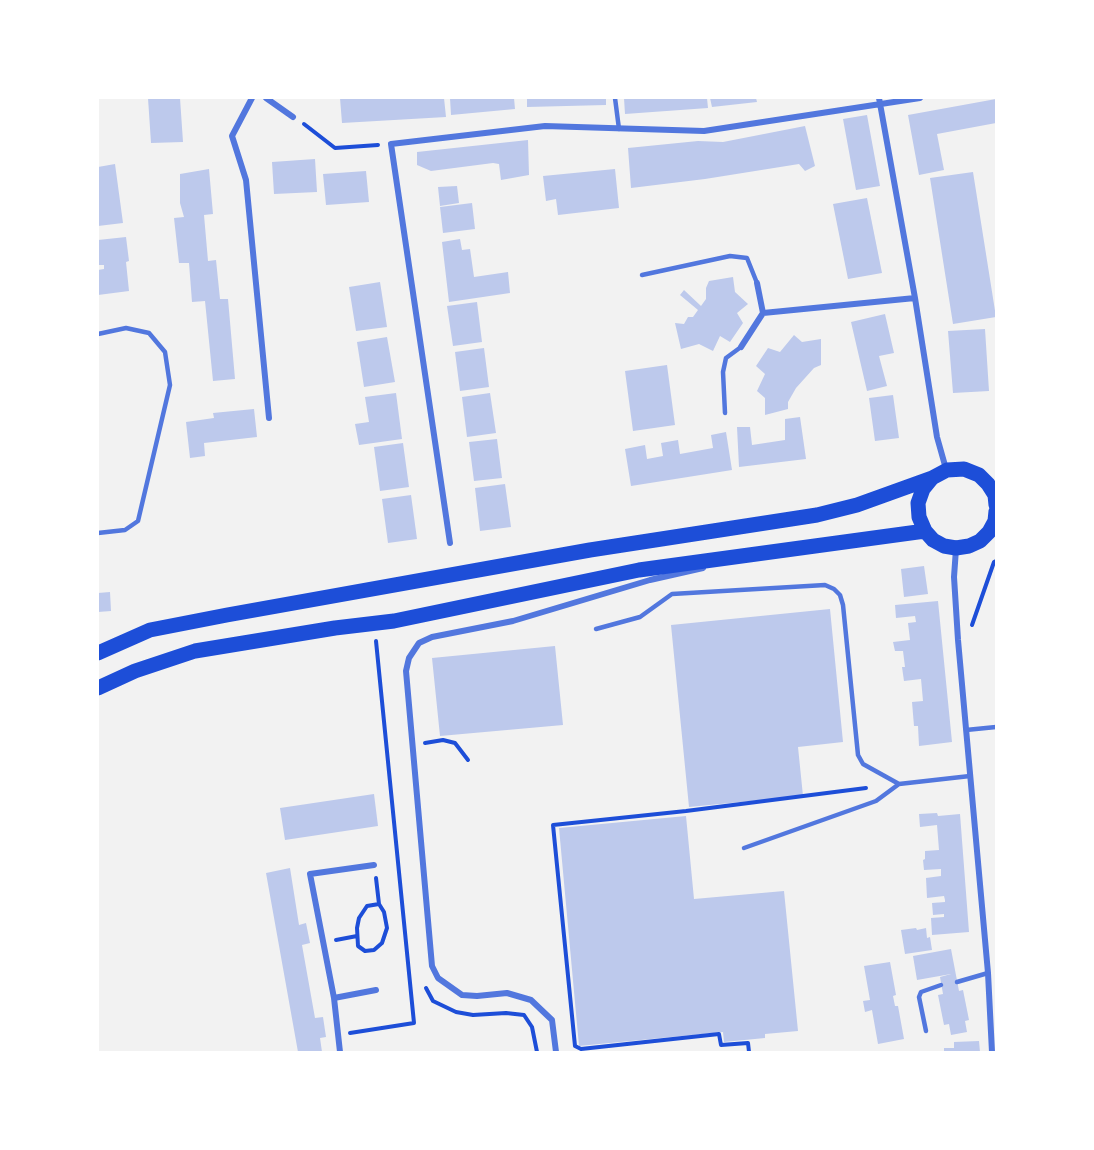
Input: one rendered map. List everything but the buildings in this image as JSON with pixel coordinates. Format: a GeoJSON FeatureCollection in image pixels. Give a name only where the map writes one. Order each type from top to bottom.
{"type":"FeatureCollection","features":[{"type":"Feature","properties":{"kind":"main road"},"geometry":{"type":"LineString","coordinates":[[98,653],[150,630],[216,617],[590,550],[817,515],[857,505],[932,478],[947,470],[964,469],[979,475],[996,477]]}},
{"type":"Feature","properties":{"kind":"main road"},"geometry":{"type":"LineString","coordinates":[[979,475],[995,495],[996,505]]}},
{"type":"Feature","properties":{"kind":"main road"},"geometry":{"type":"LineString","coordinates":[[932,478],[923,489],[918,503],[919,517],[925,531],[939,543],[956,548],[980,541],[993,531],[996,511]]}},
{"type":"Feature","properties":{"kind":"main road"},"geometry":{"type":"LineString","coordinates":[[98,688],[135,670],[195,651],[335,628],[394,621],[639,570],[925,531]]}},
{"type":"Feature","properties":{"kind":"street"},"geometry":{"type":"LineString","coordinates":[[252,98],[232,136],[246,180],[269,418]]}},
{"type":"Feature","properties":{"kind":"street"},"geometry":{"type":"LineString","coordinates":[[266,98],[293,117]]}},
{"type":"Feature","properties":{"kind":"street"},"geometry":{"type":"LineString","coordinates":[[450,543],[391,144],[545,126],[705,131],[879,101],[920,98]]}},
{"type":"Feature","properties":{"kind":"street"},"geometry":{"type":"LineString","coordinates":[[879,101],[915,298],[937,437],[947,470]]}},
{"type":"Feature","properties":{"kind":"street"},"geometry":{"type":"LineString","coordinates":[[741,347],[763,313],[757,283]]}},
{"type":"Feature","properties":{"kind":"street"},"geometry":{"type":"LineString","coordinates":[[763,313],[915,298]]}},
{"type":"Feature","properties":{"kind":"street"},"geometry":{"type":"LineString","coordinates":[[956,548],[954,577],[958,640],[988,973],[992,1053]]}},
{"type":"Feature","properties":{"kind":"street"},"geometry":{"type":"LineString","coordinates":[[556,1053],[552,1020],[531,1000],[507,993],[462,995],[438,978],[432,966],[406,671],[409,657],[419,643],[432,637],[513,621],[650,580],[795,549]]}},
{"type":"Feature","properties":{"kind":"street"},"geometry":{"type":"LineString","coordinates":[[340,1053],[333,998],[310,874],[374,865]]}},
{"type":"Feature","properties":{"kind":"street"},"geometry":{"type":"LineString","coordinates":[[988,973],[996,973]]}},
{"type":"Feature","properties":{"kind":"street"},"geometry":{"type":"LineString","coordinates":[[333,998],[376,990]]}},
{"type":"Feature","properties":{"kind":"lane"},"geometry":{"type":"LineString","coordinates":[[615,98],[618,129]]}},
{"type":"Feature","properties":{"kind":"lane"},"geometry":{"type":"LineString","coordinates":[[642,275],[730,256],[747,258],[757,283]]}},
{"type":"Feature","properties":{"kind":"lane"},"geometry":{"type":"LineString","coordinates":[[98,334],[126,328],[148,333],[165,352],[170,385],[138,521],[125,531],[98,533]]}},
{"type":"Feature","properties":{"kind":"lane"},"geometry":{"type":"LineString","coordinates":[[725,413],[723,372],[726,358],[741,347]]}},
{"type":"Feature","properties":{"kind":"lane"},"geometry":{"type":"LineString","coordinates":[[596,629],[640,617],[672,594],[825,585],[834,589],[840,595],[843,605],[858,755],[864,764],[899,784]]}},
{"type":"Feature","properties":{"kind":"lane"},"geometry":{"type":"LineString","coordinates":[[966,730],[996,727]]}},
{"type":"Feature","properties":{"kind":"lane"},"geometry":{"type":"LineString","coordinates":[[744,848],[876,801],[899,784],[970,776]]}},
{"type":"Feature","properties":{"kind":"lane"},"geometry":{"type":"LineString","coordinates":[[957,982],[988,973]]}},
{"type":"Feature","properties":{"kind":"lane"},"geometry":{"type":"LineString","coordinates":[[926,1031],[919,997],[926,989],[941,985]]}},
{"type":"Feature","properties":{"kind":"path"},"geometry":{"type":"LineString","coordinates":[[293,117],[335,148],[391,144]]}},
{"type":"Feature","properties":{"kind":"path"},"geometry":{"type":"LineString","coordinates":[[958,640],[967,640],[996,561]]}},
{"type":"Feature","properties":{"kind":"path"},"geometry":{"type":"LineString","coordinates":[[337,1035],[414,1023],[376,637]]}},
{"type":"Feature","properties":{"kind":"path"},"geometry":{"type":"LineString","coordinates":[[414,745],[443,740],[455,743],[468,760]]}},
{"type":"Feature","properties":{"kind":"path"},"geometry":{"type":"LineString","coordinates":[[748,1053],[748,1043],[721,1045],[720,1034],[581,1049],[575,1046],[553,825],[899,784]]}},
{"type":"Feature","properties":{"kind":"path"},"geometry":{"type":"LineString","coordinates":[[374,865],[379,904],[384,912],[387,928],[382,943],[374,950],[365,951],[358,946],[359,918],[367,906],[379,904]]}},
{"type":"Feature","properties":{"kind":"path"},"geometry":{"type":"LineString","coordinates":[[323,942],[357,936]]}}]}
